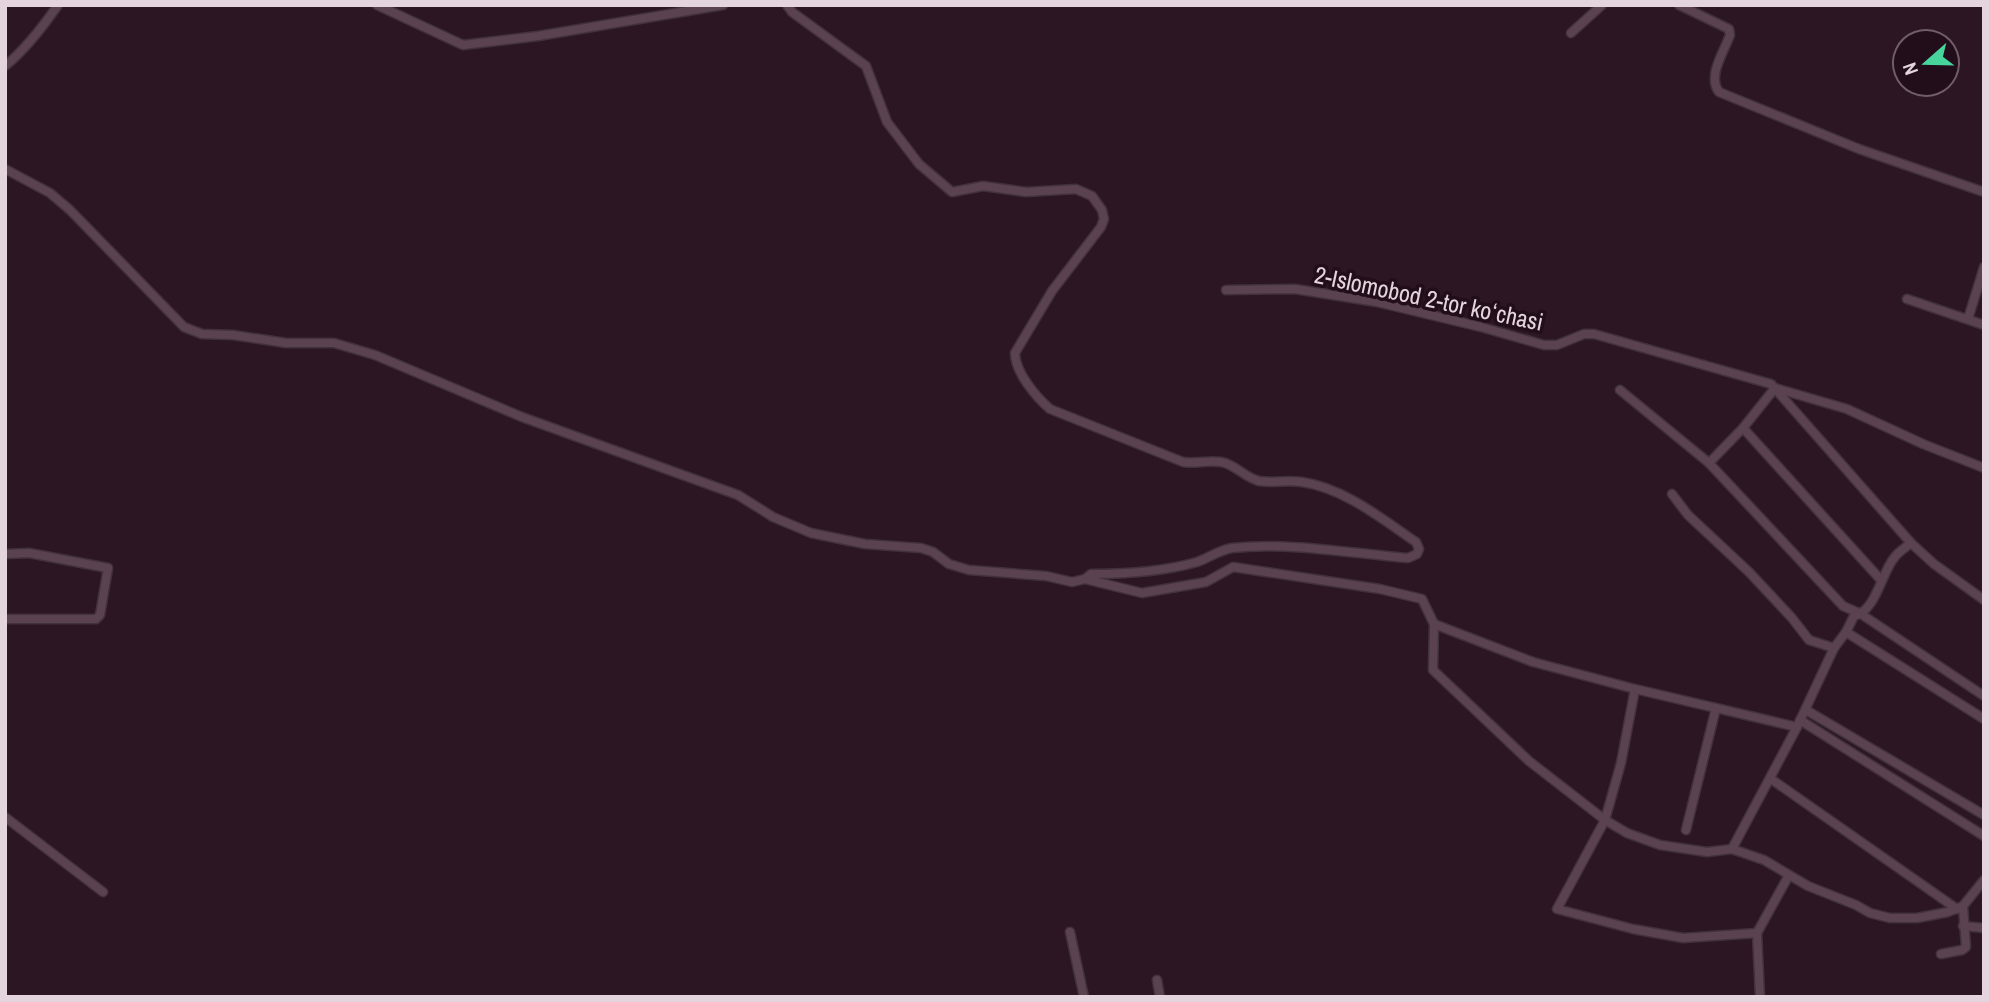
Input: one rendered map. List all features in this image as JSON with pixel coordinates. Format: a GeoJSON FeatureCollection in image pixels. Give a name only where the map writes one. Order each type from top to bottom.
{"type":"FeatureCollection","features":[{"type":"Feature","properties":{"kind":"street"},"geometry":{"type":"LineString","coordinates":[[5,66],[33,39],[58,5]]}},
{"type":"Feature","properties":{"kind":"street"},"geometry":{"type":"LineString","coordinates":[[377,5],[463,45],[538,36],[723,5]]}},
{"type":"Feature","properties":{"kind":"street"},"geometry":{"type":"LineString","coordinates":[[787,5],[792,12],[866,66],[887,122],[919,164],[952,192],[983,186],[1026,192],[1076,189],[1092,196],[1102,210],[1104,219],[1101,228],[1052,291],[1014,353],[1017,366],[1050,410],[1183,462],[1197,464],[1217,461],[1260,481],[1303,482],[1330,490],[1368,510],[1416,542],[1419,549],[1417,554],[1408,558],[1283,546],[1234,548],[1198,561],[1137,574],[1091,574],[1085,579]]}},
{"type":"Feature","properties":{"kind":"street"},"geometry":{"type":"LineString","coordinates":[[1571,33],[1602,5]]}},
{"type":"Feature","properties":{"kind":"street"},"geometry":{"type":"LineString","coordinates":[[1680,7],[1729,29],[1730,35],[1715,73],[1714,82],[1719,92],[1859,149],[1984,192]]}},
{"type":"Feature","properties":{"kind":"street"},"geometry":{"type":"LineString","coordinates":[[5,169],[50,194],[70,210],[184,327],[202,334],[233,335],[286,343],[334,343],[375,355],[522,417],[738,495],[773,517],[811,533],[865,544],[922,548],[933,552],[949,564],[969,570],[1045,576],[1072,582],[1085,579],[1142,593],[1206,582],[1233,567],[1380,589],[1422,599],[1434,624],[1433,670],[1526,758],[1605,820],[1627,833],[1660,845],[1707,852],[1732,849],[1763,860],[1808,886],[1870,913],[1890,918],[1917,918],[1963,906],[1984,880]]}},
{"type":"Feature","properties":{"kind":"street"},"geometry":{"type":"LineString","coordinates":[[1968,319],[1984,267]]}},
{"type":"Feature","properties":{"kind":"street","name":"2-Islomobod 2-tor koʻchasi"},"geometry":{"type":"LineString","coordinates":[[1226,290],[1295,289],[1377,302],[1544,345],[1557,345],[1584,334],[1594,334],[1771,384],[1871,501],[1911,543],[1934,564],[1984,600]]}},
{"type":"Feature","properties":{"kind":"street"},"geometry":{"type":"LineString","coordinates":[[1907,299],[1984,325]]}},
{"type":"Feature","properties":{"kind":"street"},"geometry":{"type":"LineString","coordinates":[[1709,463],[1743,428],[1775,388],[1847,409],[1984,468]]}},
{"type":"Feature","properties":{"kind":"street"},"geometry":{"type":"LineString","coordinates":[[1620,390],[1709,463],[1843,606],[1861,614],[1984,695]]}},
{"type":"Feature","properties":{"kind":"street"},"geometry":{"type":"LineString","coordinates":[[1743,428],[1881,580]]}},
{"type":"Feature","properties":{"kind":"street"},"geometry":{"type":"LineString","coordinates":[[1672,494],[1688,514],[1758,582],[1810,640],[1834,648]]}},
{"type":"Feature","properties":{"kind":"street"},"geometry":{"type":"LineString","coordinates":[[1732,849],[1799,724],[1834,648],[1854,616],[1861,614],[1871,602],[1894,558],[1911,543]]}},
{"type":"Feature","properties":{"kind":"street"},"geometry":{"type":"LineString","coordinates":[[5,554],[29,553],[108,568],[100,615],[96,618],[5,619]]}},
{"type":"Feature","properties":{"kind":"street"},"geometry":{"type":"LineString","coordinates":[[1434,624],[1533,662],[1635,689],[1799,724],[1984,836]]}},
{"type":"Feature","properties":{"kind":"street"},"geometry":{"type":"LineString","coordinates":[[1846,632],[1984,719]]}},
{"type":"Feature","properties":{"kind":"street"},"geometry":{"type":"LineString","coordinates":[[1635,689],[1621,762],[1605,820],[1557,909],[1633,929],[1683,938],[1758,933]]}},
{"type":"Feature","properties":{"kind":"street"},"geometry":{"type":"LineString","coordinates":[[1686,830],[1717,708]]}},
{"type":"Feature","properties":{"kind":"street"},"geometry":{"type":"LineString","coordinates":[[1806,710],[1984,815]]}},
{"type":"Feature","properties":{"kind":"street"},"geometry":{"type":"LineString","coordinates":[[1771,779],[1963,906]]}},
{"type":"Feature","properties":{"kind":"street"},"geometry":{"type":"LineString","coordinates":[[5,817],[103,892]]}},
{"type":"Feature","properties":{"kind":"street"},"geometry":{"type":"LineString","coordinates":[[1760,997],[1758,933],[1789,875]]}},
{"type":"Feature","properties":{"kind":"street"},"geometry":{"type":"LineString","coordinates":[[1941,954],[1966,947],[1963,906]]}},
{"type":"Feature","properties":{"kind":"street"},"geometry":{"type":"LineString","coordinates":[[1963,926],[1984,928]]}},
{"type":"Feature","properties":{"kind":"street"},"geometry":{"type":"LineString","coordinates":[[1070,932],[1084,997]]}},
{"type":"Feature","properties":{"kind":"street"},"geometry":{"type":"LineString","coordinates":[[1157,980],[1160,997]]}}]}
